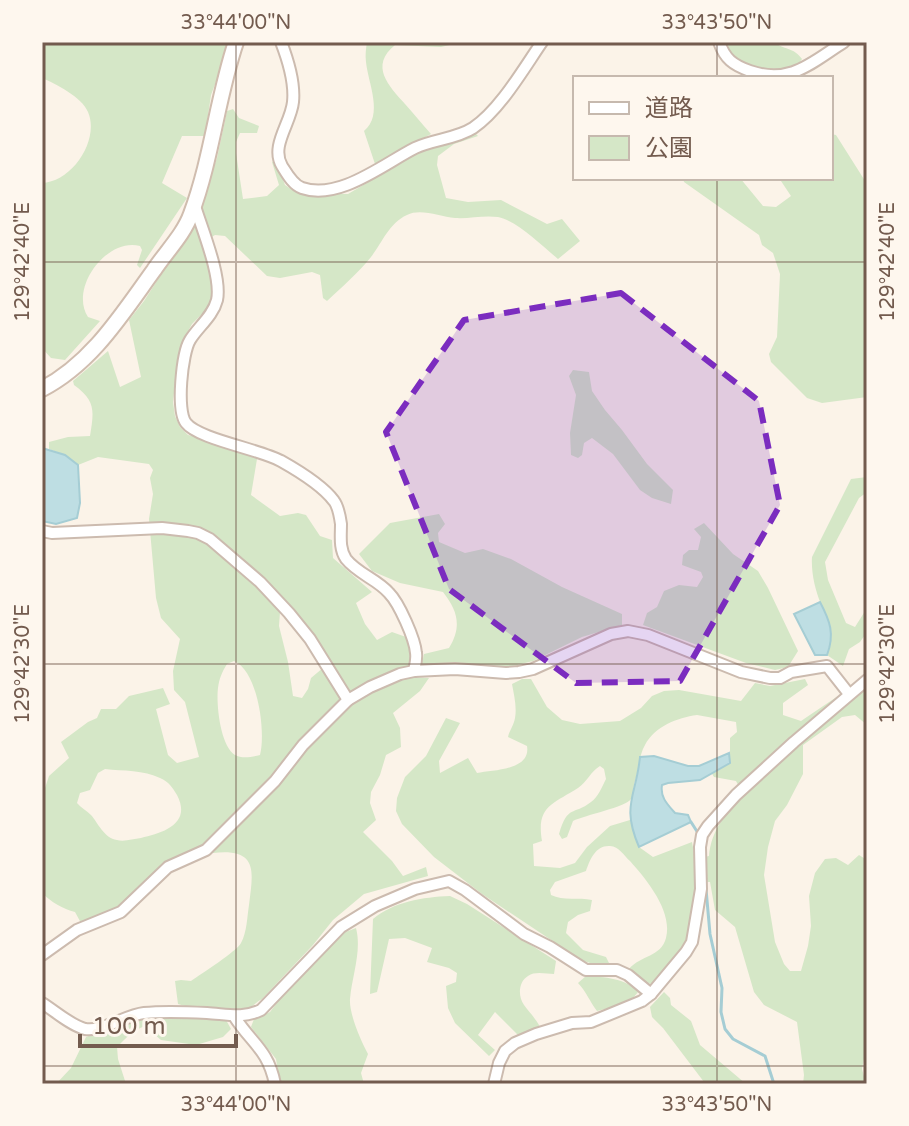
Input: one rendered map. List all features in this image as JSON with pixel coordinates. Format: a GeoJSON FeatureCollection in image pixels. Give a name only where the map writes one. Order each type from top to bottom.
{"type":"FeatureCollection","features":[{"type":"Feature","properties":{"kind":"street"},"geometry":{"type":"LineString","coordinates":[[42,389],[67,374],[94,350],[191,215],[203,179],[236,42]]}},
{"type":"Feature","properties":{"kind":"street"},"geometry":{"type":"LineString","coordinates":[[281,42],[294,99],[279,143],[279,161],[295,184],[303,189],[322,190],[349,184],[424,144],[474,127],[508,91],[542,42]]}},
{"type":"Feature","properties":{"kind":"street"},"geometry":{"type":"LineString","coordinates":[[719,42],[726,58],[759,74],[771,76]]}},
{"type":"Feature","properties":{"kind":"street"},"geometry":{"type":"LineString","coordinates":[[780,76],[811,65],[844,42]]}},
{"type":"Feature","properties":{"kind":"street"},"geometry":{"type":"LineString","coordinates":[[194,203],[212,259],[217,291],[216,301],[189,342],[185,355],[181,401],[183,420],[190,428],[206,435],[279,460],[336,502],[344,557],[390,593],[397,603],[417,652],[414,671]]}},
{"type":"Feature","properties":{"kind":"street"},"geometry":{"type":"LineString","coordinates":[[42,531],[162,528],[198,533],[210,539],[260,582],[289,613],[310,639],[348,700]]}},
{"type":"Feature","properties":{"kind":"street"},"geometry":{"type":"LineString","coordinates":[[42,955],[77,930],[121,912],[168,867],[206,850],[275,781],[303,745],[348,700],[400,674],[455,669],[519,672],[533,669],[611,634],[628,631],[648,635],[741,672],[770,678],[827,666],[849,694]]}},
{"type":"Feature","properties":{"kind":"street"},"geometry":{"type":"LineString","coordinates":[[494,1084],[505,1051],[515,1043],[572,1023],[591,1022],[642,1001],[651,994],[692,942],[701,889],[700,847],[702,835],[708,826],[736,795],[867,680]]}},
{"type":"Feature","properties":{"kind":"street"},"geometry":{"type":"LineString","coordinates":[[42,1003],[86,1029],[96,1029],[146,1013],[254,1014],[341,927],[375,906],[415,889],[449,881],[524,934],[586,970],[617,970],[651,994]]}},
{"type":"Feature","properties":{"kind":"street"},"geometry":{"type":"LineString","coordinates":[[234,1016],[263,1051],[273,1071],[275,1084]]}},
{"type":"Feature","properties":{"kind":"highlighted area"},"geometry":{"type":"Polygon","coordinates":[[[621,293],[759,401],[780,505],[680,681],[576,683],[449,589],[386,432],[464,320],[621,293]]]}},
{"type":"Feature","properties":{"kind":"green space"},"geometry":{"type":"Polygon","coordinates":[[[42,42],[231,42],[211,95],[205,136],[182,136],[162,183],[187,198],[140,268],[137,265],[142,250],[140,246],[128,245],[115,249],[94,267],[83,292],[83,305],[88,317],[100,321],[65,360],[51,358],[42,348],[42,183],[64,175],[81,158],[87,147],[91,123],[80,101],[42,78],[42,42]]]}},
{"type":"Feature","properties":{"kind":"green space"},"geometry":{"type":"Polygon","coordinates":[[[367,42],[462,42],[441,47],[395,45],[387,53],[383,61],[384,76],[431,134],[375,164],[364,131],[370,124],[374,108],[366,59],[367,42]]]}},
{"type":"Feature","properties":{"kind":"green space"},"geometry":{"type":"Polygon","coordinates":[[[725,42],[774,42],[796,52],[802,59],[797,66],[762,68],[729,55],[725,42]]]}},
{"type":"Feature","properties":{"kind":"green space"},"geometry":{"type":"Polygon","coordinates":[[[233,109],[239,118],[259,126],[257,133],[240,133],[236,142],[243,199],[267,196],[279,185],[272,162],[276,160],[285,185],[297,193],[348,194],[421,151],[474,132],[478,136],[454,144],[438,156],[437,165],[446,198],[468,202],[501,200],[547,224],[562,219],[580,241],[558,259],[506,219],[412,213],[395,223],[366,263],[327,301],[323,298],[320,275],[312,272],[280,278],[267,276],[225,236],[215,235],[206,246],[213,293],[208,308],[192,324],[182,342],[173,402],[180,427],[188,435],[211,440],[257,459],[251,495],[280,516],[306,515],[320,536],[332,540],[333,558],[372,592],[356,603],[365,624],[377,640],[392,632],[406,637],[411,654],[408,677],[429,678],[420,691],[393,713],[400,728],[401,747],[386,755],[371,792],[370,803],[376,820],[363,832],[403,876],[426,867],[428,876],[364,894],[333,920],[262,999],[251,1007],[225,1010],[178,1004],[175,981],[191,981],[241,943],[252,882],[246,859],[228,852],[213,853],[205,845],[167,862],[121,905],[105,915],[81,923],[75,912],[57,905],[42,893],[42,797],[49,776],[69,758],[61,742],[97,718],[101,709],[116,709],[129,696],[163,688],[170,704],[156,709],[168,755],[177,763],[199,757],[185,702],[174,690],[173,671],[180,639],[161,618],[156,598],[149,519],[153,470],[149,464],[98,457],[78,465],[65,455],[49,449],[49,442],[90,436],[92,407],[73,381],[108,351],[120,387],[141,377],[129,320],[194,223],[217,158],[227,111],[233,109]],[[287,606],[280,612],[279,626],[293,696],[302,698],[311,678],[330,662],[315,637],[287,606]],[[234,661],[227,664],[220,679],[218,695],[220,724],[226,743],[235,755],[260,755],[261,718],[254,689],[242,667],[234,661]],[[105,769],[98,773],[90,790],[80,793],[77,803],[112,839],[126,841],[141,838],[166,830],[178,820],[181,805],[170,785],[163,780],[133,771],[105,769]]]}},
{"type":"Feature","properties":{"kind":"green space"},"geometry":{"type":"Polygon","coordinates":[[[833,134],[836,135],[867,184],[864,198],[867,202],[867,397],[822,403],[807,398],[771,362],[769,354],[777,337],[780,274],[773,253],[762,245],[759,235],[684,180],[742,180],[763,206],[776,207],[791,196],[780,180],[833,180],[833,134]]]}},
{"type":"Feature","properties":{"kind":"green space"},"geometry":{"type":"Polygon","coordinates":[[[573,370],[589,372],[592,391],[605,410],[647,464],[673,490],[671,504],[640,490],[613,454],[592,438],[584,443],[582,455],[578,458],[571,455],[570,433],[576,395],[569,376],[573,370]]]}},
{"type":"Feature","properties":{"kind":"green space"},"geometry":{"type":"Polygon","coordinates":[[[867,477],[867,492],[859,498],[825,562],[828,580],[846,623],[855,627],[867,608],[867,632],[860,642],[849,649],[843,666],[827,655],[830,628],[815,587],[812,557],[851,479],[867,477]]]}},
{"type":"Feature","properties":{"kind":"green space"},"geometry":{"type":"Polygon","coordinates":[[[439,514],[445,524],[438,533],[439,542],[465,553],[483,549],[511,559],[562,587],[622,614],[622,625],[582,637],[533,661],[513,666],[491,669],[422,664],[424,654],[449,648],[457,626],[452,606],[443,592],[400,583],[372,571],[359,554],[390,523],[439,514]]]}},
{"type":"Feature","properties":{"kind":"green space"},"geometry":{"type":"Polygon","coordinates":[[[704,523],[733,554],[758,571],[768,588],[798,651],[788,667],[775,670],[746,663],[643,625],[647,613],[657,607],[664,591],[679,585],[697,587],[703,577],[701,572],[682,565],[683,555],[689,550],[698,550],[701,537],[694,529],[704,523]]]}},
{"type":"Feature","properties":{"kind":"green space"},"geometry":{"type":"Polygon","coordinates":[[[531,679],[547,707],[562,720],[580,724],[620,721],[641,708],[652,696],[664,691],[679,690],[741,701],[755,683],[770,686],[805,679],[808,685],[783,703],[783,715],[801,721],[838,696],[843,704],[867,684],[867,725],[855,715],[842,717],[803,745],[803,774],[775,821],[764,875],[775,942],[790,971],[801,971],[811,926],[809,896],[815,873],[825,859],[836,858],[848,865],[859,855],[867,860],[867,1043],[862,1069],[866,1084],[803,1084],[797,1022],[764,1005],[754,992],[735,927],[715,910],[710,882],[697,882],[688,940],[677,958],[651,984],[640,980],[629,969],[660,949],[666,938],[666,917],[650,886],[616,848],[605,846],[597,850],[586,871],[555,882],[550,890],[551,895],[556,897],[592,900],[590,911],[568,922],[566,933],[583,950],[606,957],[610,965],[596,965],[581,960],[482,894],[434,857],[402,824],[396,811],[405,777],[426,756],[446,718],[460,723],[439,761],[440,773],[468,758],[477,773],[510,767],[523,760],[527,746],[508,737],[516,714],[512,684],[531,679]],[[697,715],[661,728],[649,738],[643,749],[631,799],[622,805],[573,821],[567,837],[562,839],[559,834],[565,818],[593,800],[606,779],[604,769],[600,766],[597,768],[581,786],[548,807],[544,813],[542,841],[533,844],[534,866],[560,868],[575,863],[610,826],[630,820],[639,847],[653,857],[692,842],[695,859],[709,856],[720,822],[743,794],[736,781],[714,777],[711,772],[730,762],[730,738],[737,732],[736,722],[697,715]]]}},
{"type":"Feature","properties":{"kind":"green space"},"geometry":{"type":"Polygon","coordinates":[[[450,896],[556,961],[554,974],[531,974],[521,986],[522,1002],[540,1027],[519,1036],[495,1012],[478,1035],[495,1050],[489,1056],[455,1023],[448,1008],[446,986],[456,982],[457,973],[427,962],[432,948],[405,938],[389,939],[377,992],[370,994],[373,919],[390,908],[409,902],[450,896]]]}},
{"type":"Feature","properties":{"kind":"green space"},"geometry":{"type":"Polygon","coordinates":[[[356,928],[357,955],[350,1005],[368,1054],[361,1073],[364,1084],[280,1084],[276,1059],[251,1027],[254,1019],[270,1012],[297,976],[343,933],[356,928]]]}},
{"type":"Feature","properties":{"kind":"green space"},"geometry":{"type":"Polygon","coordinates":[[[586,976],[621,981],[638,992],[629,1003],[597,1011],[578,983],[586,976]]]}},
{"type":"Feature","properties":{"kind":"green space"},"geometry":{"type":"Polygon","coordinates":[[[664,992],[670,998],[671,1005],[691,1021],[700,1045],[746,1084],[703,1084],[652,1017],[650,1007],[664,992]]]}},
{"type":"Feature","properties":{"kind":"green space"},"geometry":{"type":"Polygon","coordinates":[[[151,1017],[226,1020],[231,1029],[223,1037],[196,1045],[161,1040],[145,1026],[117,1047],[126,1084],[56,1084],[71,1068],[86,1037],[151,1017]]]}},
{"type":"Feature","properties":{"kind":"water"},"geometry":{"type":"Polygon","coordinates":[[[42,448],[65,455],[78,465],[80,503],[77,518],[56,524],[42,521],[42,448]]]}},
{"type":"Feature","properties":{"kind":"water"},"geometry":{"type":"Polygon","coordinates":[[[820,602],[830,628],[831,641],[827,655],[815,655],[794,614],[820,602]]]}},
{"type":"Feature","properties":{"kind":"water"},"geometry":{"type":"Polygon","coordinates":[[[729,753],[730,763],[700,780],[662,785],[663,797],[669,807],[675,813],[688,815],[691,822],[639,847],[630,811],[640,757],[654,756],[699,766],[729,753]]]}},
{"type":"Feature","properties":{"kind":"waterway"},"geometry":{"type":"LineString","coordinates":[[691,822],[698,833]]}},
{"type":"Feature","properties":{"kind":"waterway"},"geometry":{"type":"LineString","coordinates":[[706,889],[710,934],[722,988],[721,1012],[725,1029],[733,1039],[765,1056],[774,1084]]}}]}
